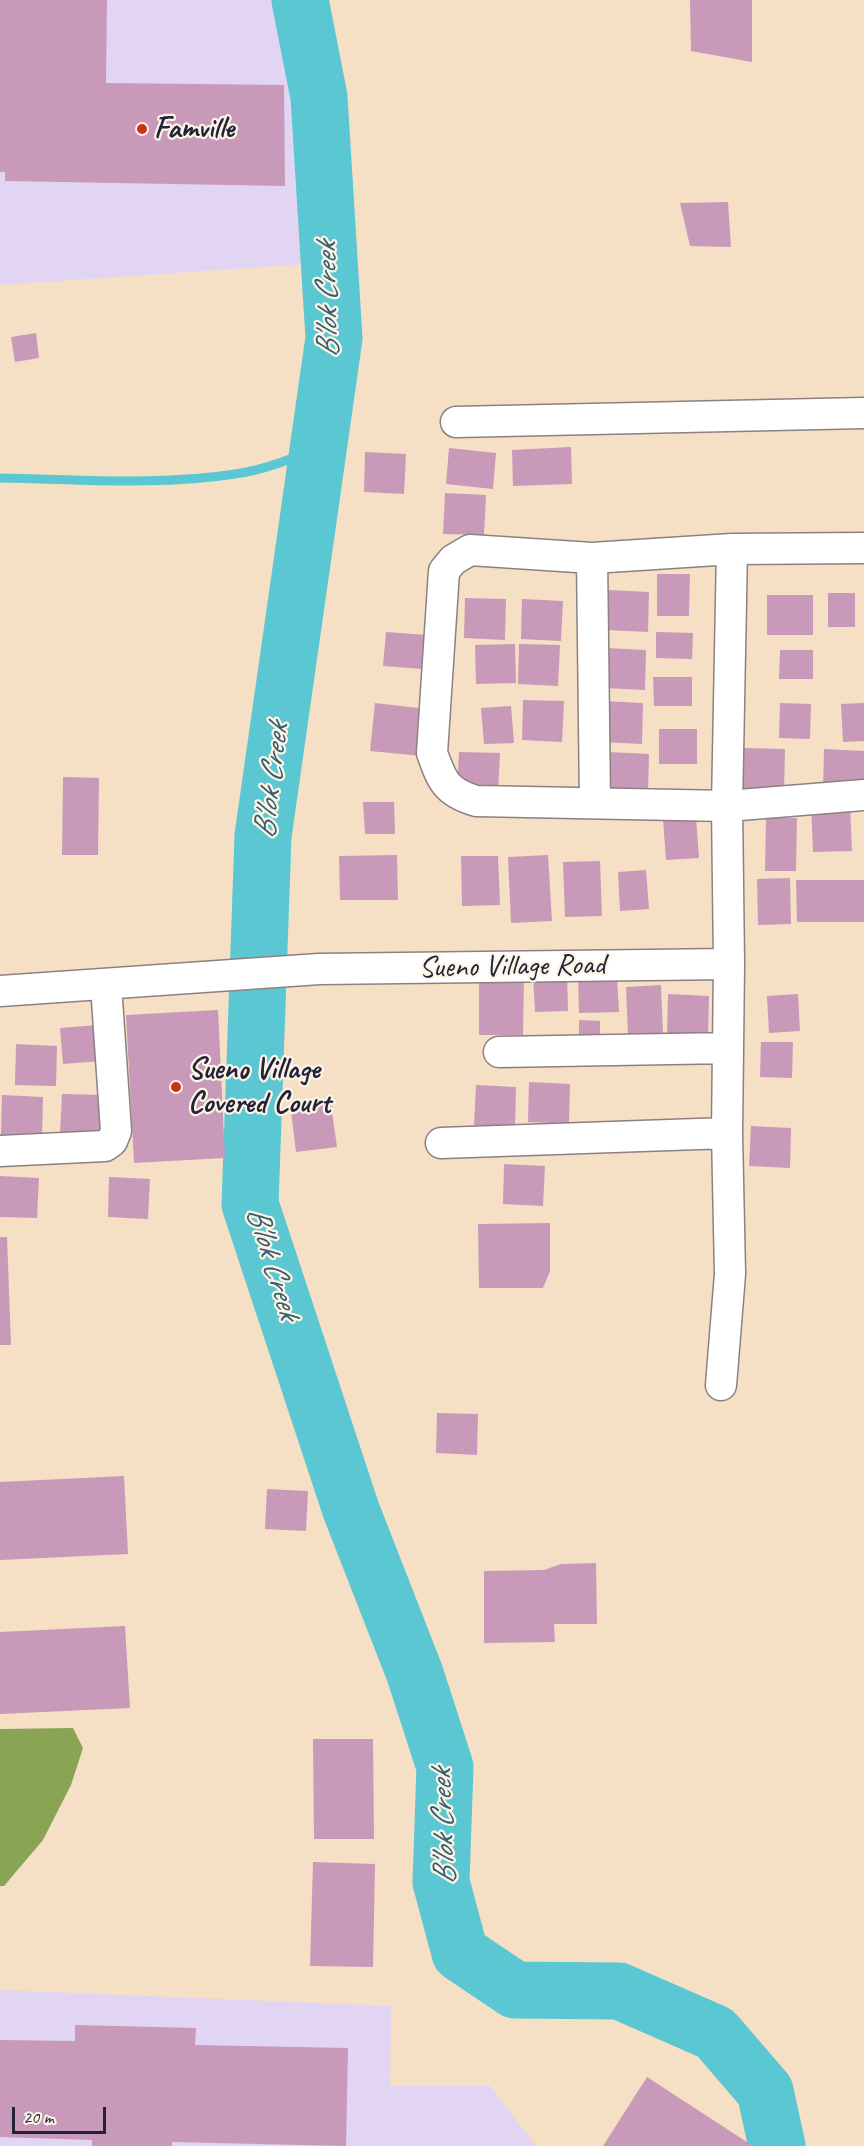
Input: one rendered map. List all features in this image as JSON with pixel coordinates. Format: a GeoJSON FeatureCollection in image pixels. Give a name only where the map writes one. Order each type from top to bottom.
{"type":"FeatureCollection","features":[{"type":"Feature","properties":{"kind":"street"},"geometry":{"type":"LineString","coordinates":[[456,422],[864,413]]}},
{"type":"Feature","properties":{"kind":"street"},"geometry":{"type":"LineString","coordinates":[[864,548],[732,549],[592,558],[470,550],[453,560],[444,571],[432,753],[440,775],[453,792],[476,801],[727,806],[864,795]]}},
{"type":"Feature","properties":{"kind":"street"},"geometry":{"type":"LineString","coordinates":[[721,1385],[730,1274],[727,1133],[729,964],[727,806],[732,549]]}},
{"type":"Feature","properties":{"kind":"street"},"geometry":{"type":"LineString","coordinates":[[592,558],[594,803]]}},
{"type":"Feature","properties":{"kind":"street","name":"Sueno Village Road"},"geometry":{"type":"LineString","coordinates":[[0,992],[320,969],[729,964]]}},
{"type":"Feature","properties":{"kind":"street"},"geometry":{"type":"LineString","coordinates":[[0,1151],[105,1146],[112,1141],[116,1131],[106,985]]}},
{"type":"Feature","properties":{"kind":"street"},"geometry":{"type":"LineString","coordinates":[[499,1052],[728,1048]]}},
{"type":"Feature","properties":{"kind":"street"},"geometry":{"type":"LineString","coordinates":[[441,1143],[727,1133]]}},
{"type":"Feature","properties":{"kind":"shaded area"},"geometry":{"type":"Polygon","coordinates":[[[0,0],[277,0],[279,17],[312,85],[320,263],[0,285],[0,0]]]}},
{"type":"Feature","properties":{"kind":"shaded area"},"geometry":{"type":"Polygon","coordinates":[[[0,1990],[391,2006],[390,2086],[490,2086],[536,2146],[0,2146],[0,1990]]]}},
{"type":"Feature","properties":{"kind":"green space"},"geometry":{"type":"Polygon","coordinates":[[[73,1728],[83,1748],[71,1785],[43,1840],[4,1886],[0,1886],[0,1729],[73,1728]]]}},
{"type":"Feature","properties":{"kind":"building","name":"Famville"},"geometry":{"type":"Polygon","coordinates":[[[0,0],[107,0],[106,83],[284,85],[285,186],[5,181],[5,172],[0,172],[0,0]]]}},
{"type":"Feature","properties":{"kind":"building"},"geometry":{"type":"Polygon","coordinates":[[[690,0],[752,0],[752,62],[691,51],[690,0]]]}},
{"type":"Feature","properties":{"kind":"building"},"geometry":{"type":"Polygon","coordinates":[[[728,202],[731,247],[690,246],[680,203],[728,202]]]}},
{"type":"Feature","properties":{"kind":"building"},"geometry":{"type":"Polygon","coordinates":[[[36,333],[39,358],[15,362],[11,337],[36,333]]]}},
{"type":"Feature","properties":{"kind":"building"},"geometry":{"type":"Polygon","coordinates":[[[571,447],[572,484],[513,486],[512,450],[571,447]]]}},
{"type":"Feature","properties":{"kind":"building"},"geometry":{"type":"Polygon","coordinates":[[[449,448],[496,453],[493,489],[446,484],[449,448]]]}},
{"type":"Feature","properties":{"kind":"building"},"geometry":{"type":"Polygon","coordinates":[[[365,452],[406,454],[404,494],[364,492],[365,452]]]}},
{"type":"Feature","properties":{"kind":"building"},"geometry":{"type":"Polygon","coordinates":[[[445,493],[486,495],[484,535],[443,534],[445,493]]]}},
{"type":"Feature","properties":{"kind":"building"},"geometry":{"type":"Polygon","coordinates":[[[657,574],[690,574],[689,616],[657,616],[657,574]]]}},
{"type":"Feature","properties":{"kind":"building"},"geometry":{"type":"Polygon","coordinates":[[[608,590],[649,592],[648,632],[607,630],[608,590]]]}},
{"type":"Feature","properties":{"kind":"building"},"geometry":{"type":"Polygon","coordinates":[[[828,593],[855,593],[855,627],[828,627],[828,593]]]}},
{"type":"Feature","properties":{"kind":"building"},"geometry":{"type":"Polygon","coordinates":[[[767,595],[813,595],[813,635],[767,635],[767,595]]]}},
{"type":"Feature","properties":{"kind":"building"},"geometry":{"type":"Polygon","coordinates":[[[465,598],[506,599],[505,640],[464,638],[465,598]]]}},
{"type":"Feature","properties":{"kind":"building"},"geometry":{"type":"Polygon","coordinates":[[[522,599],[563,601],[561,641],[521,639],[522,599]]]}},
{"type":"Feature","properties":{"kind":"building"},"geometry":{"type":"Polygon","coordinates":[[[386,632],[426,635],[423,669],[383,666],[386,632]]]}},
{"type":"Feature","properties":{"kind":"building"},"geometry":{"type":"Polygon","coordinates":[[[656,632],[693,633],[692,659],[656,658],[656,632]]]}},
{"type":"Feature","properties":{"kind":"building"},"geometry":{"type":"Polygon","coordinates":[[[515,644],[516,683],[476,684],[475,645],[515,644]]]}},
{"type":"Feature","properties":{"kind":"building"},"geometry":{"type":"Polygon","coordinates":[[[519,644],[560,645],[558,686],[518,684],[519,644]]]}},
{"type":"Feature","properties":{"kind":"building"},"geometry":{"type":"Polygon","coordinates":[[[605,648],[646,650],[645,690],[604,688],[605,648]]]}},
{"type":"Feature","properties":{"kind":"building"},"geometry":{"type":"Polygon","coordinates":[[[780,650],[813,650],[813,679],[779,679],[780,650]]]}},
{"type":"Feature","properties":{"kind":"building"},"geometry":{"type":"Polygon","coordinates":[[[653,677],[692,677],[692,706],[654,706],[653,677]]]}},
{"type":"Feature","properties":{"kind":"building"},"geometry":{"type":"Polygon","coordinates":[[[523,700],[564,701],[562,742],[522,740],[523,700]]]}},
{"type":"Feature","properties":{"kind":"building"},"geometry":{"type":"Polygon","coordinates":[[[603,701],[643,703],[642,744],[601,742],[603,701]]]}},
{"type":"Feature","properties":{"kind":"building"},"geometry":{"type":"Polygon","coordinates":[[[375,703],[427,709],[422,756],[370,751],[375,703]]]}},
{"type":"Feature","properties":{"kind":"building"},"geometry":{"type":"Polygon","coordinates":[[[780,703],[811,704],[810,739],[779,738],[780,703]]]}},
{"type":"Feature","properties":{"kind":"building"},"geometry":{"type":"Polygon","coordinates":[[[864,703],[864,741],[843,742],[841,704],[864,703]]]}},
{"type":"Feature","properties":{"kind":"building"},"geometry":{"type":"Polygon","coordinates":[[[511,706],[514,743],[484,744],[481,708],[511,706]]]}},
{"type":"Feature","properties":{"kind":"building"},"geometry":{"type":"Polygon","coordinates":[[[659,729],[697,729],[697,764],[659,764],[659,729]]]}},
{"type":"Feature","properties":{"kind":"building"},"geometry":{"type":"Polygon","coordinates":[[[744,748],[785,749],[784,790],[743,788],[744,748]]]}},
{"type":"Feature","properties":{"kind":"building"},"geometry":{"type":"Polygon","coordinates":[[[824,749],[864,751],[864,791],[823,790],[824,749]]]}},
{"type":"Feature","properties":{"kind":"building"},"geometry":{"type":"Polygon","coordinates":[[[459,752],[500,753],[498,794],[457,791],[459,752]]]}},
{"type":"Feature","properties":{"kind":"building"},"geometry":{"type":"Polygon","coordinates":[[[608,752],[649,754],[648,794],[607,792],[608,752]]]}},
{"type":"Feature","properties":{"kind":"building"},"geometry":{"type":"Polygon","coordinates":[[[63,777],[99,778],[98,855],[62,855],[63,777]]]}},
{"type":"Feature","properties":{"kind":"building"},"geometry":{"type":"Polygon","coordinates":[[[363,802],[394,802],[395,834],[365,834],[363,802]]]}},
{"type":"Feature","properties":{"kind":"building"},"geometry":{"type":"Polygon","coordinates":[[[811,803],[850,803],[852,851],[813,852],[811,803]]]}},
{"type":"Feature","properties":{"kind":"building"},"geometry":{"type":"Polygon","coordinates":[[[696,818],[699,858],[666,860],[663,819],[696,818]]]}},
{"type":"Feature","properties":{"kind":"building"},"geometry":{"type":"Polygon","coordinates":[[[766,818],[797,818],[796,871],[765,871],[766,818]]]}},
{"type":"Feature","properties":{"kind":"building"},"geometry":{"type":"Polygon","coordinates":[[[397,855],[398,900],[340,900],[339,856],[397,855]]]}},
{"type":"Feature","properties":{"kind":"building"},"geometry":{"type":"Polygon","coordinates":[[[548,855],[552,921],[511,923],[508,857],[548,855]]]}},
{"type":"Feature","properties":{"kind":"building"},"geometry":{"type":"Polygon","coordinates":[[[461,856],[498,856],[500,905],[462,906],[461,856]]]}},
{"type":"Feature","properties":{"kind":"building"},"geometry":{"type":"Polygon","coordinates":[[[600,861],[602,916],[565,917],[563,862],[600,861]]]}},
{"type":"Feature","properties":{"kind":"building"},"geometry":{"type":"Polygon","coordinates":[[[646,870],[649,909],[620,911],[618,872],[646,870]]]}},
{"type":"Feature","properties":{"kind":"building"},"geometry":{"type":"Polygon","coordinates":[[[790,878],[791,924],[758,925],[757,879],[790,878]]]}},
{"type":"Feature","properties":{"kind":"building"},"geometry":{"type":"Polygon","coordinates":[[[796,880],[864,880],[864,922],[797,922],[796,880]]]}},
{"type":"Feature","properties":{"kind":"building"},"geometry":{"type":"Polygon","coordinates":[[[567,974],[568,1011],[535,1012],[533,975],[567,974]]]}},
{"type":"Feature","properties":{"kind":"building"},"geometry":{"type":"Polygon","coordinates":[[[479,975],[524,975],[523,1035],[479,1035],[479,975]]]}},
{"type":"Feature","properties":{"kind":"building"},"geometry":{"type":"Polygon","coordinates":[[[617,976],[619,1012],[579,1013],[578,977],[617,976]]]}},
{"type":"Feature","properties":{"kind":"building"},"geometry":{"type":"Polygon","coordinates":[[[661,985],[663,1033],[628,1034],[626,987],[661,985]]]}},
{"type":"Feature","properties":{"kind":"building"},"geometry":{"type":"Polygon","coordinates":[[[668,994],[709,996],[708,1036],[667,1034],[668,994]]]}},
{"type":"Feature","properties":{"kind":"building"},"geometry":{"type":"Polygon","coordinates":[[[798,994],[800,1031],[769,1033],[767,996],[798,994]]]}},
{"type":"Feature","properties":{"kind":"building","name":"Sueno Village Covered Court"},"geometry":{"type":"Polygon","coordinates":[[[218,1010],[225,1158],[134,1163],[126,1015],[218,1010]]]}},
{"type":"Feature","properties":{"kind":"building"},"geometry":{"type":"Polygon","coordinates":[[[579,1020],[600,1021],[600,1042],[579,1041],[579,1020]]]}},
{"type":"Feature","properties":{"kind":"building"},"geometry":{"type":"Polygon","coordinates":[[[98,1025],[101,1061],[63,1064],[60,1028],[98,1025]]]}},
{"type":"Feature","properties":{"kind":"building"},"geometry":{"type":"Polygon","coordinates":[[[761,1042],[793,1042],[792,1078],[760,1077],[761,1042]]]}},
{"type":"Feature","properties":{"kind":"building"},"geometry":{"type":"Polygon","coordinates":[[[16,1044],[57,1046],[56,1086],[15,1085],[16,1044]]]}},
{"type":"Feature","properties":{"kind":"building"},"geometry":{"type":"Polygon","coordinates":[[[529,1082],[570,1084],[569,1124],[528,1122],[529,1082]]]}},
{"type":"Feature","properties":{"kind":"building"},"geometry":{"type":"Polygon","coordinates":[[[476,1085],[516,1087],[515,1127],[474,1125],[476,1085]]]}},
{"type":"Feature","properties":{"kind":"building"},"geometry":{"type":"Polygon","coordinates":[[[62,1094],[103,1095],[101,1136],[60,1134],[62,1094]]]}},
{"type":"Feature","properties":{"kind":"building"},"geometry":{"type":"Polygon","coordinates":[[[2,1095],[43,1097],[42,1137],[1,1135],[2,1095]]]}},
{"type":"Feature","properties":{"kind":"building"},"geometry":{"type":"Polygon","coordinates":[[[330,1098],[337,1147],[296,1152],[290,1103],[330,1098]]]}},
{"type":"Feature","properties":{"kind":"building"},"geometry":{"type":"Polygon","coordinates":[[[751,1126],[791,1128],[790,1168],[749,1166],[751,1126]]]}},
{"type":"Feature","properties":{"kind":"building"},"geometry":{"type":"Polygon","coordinates":[[[504,1164],[545,1166],[543,1206],[503,1204],[504,1164]]]}},
{"type":"Feature","properties":{"kind":"building"},"geometry":{"type":"Polygon","coordinates":[[[0,1176],[39,1178],[37,1218],[0,1217],[0,1176]]]}},
{"type":"Feature","properties":{"kind":"building"},"geometry":{"type":"Polygon","coordinates":[[[109,1177],[150,1179],[148,1219],[108,1217],[109,1177]]]}},
{"type":"Feature","properties":{"kind":"building"},"geometry":{"type":"Polygon","coordinates":[[[550,1223],[550,1271],[543,1288],[479,1288],[478,1224],[550,1223]]]}},
{"type":"Feature","properties":{"kind":"building"},"geometry":{"type":"Polygon","coordinates":[[[0,1237],[7,1237],[11,1345],[0,1345],[0,1237]]]}},
{"type":"Feature","properties":{"kind":"building"},"geometry":{"type":"Polygon","coordinates":[[[437,1413],[478,1414],[477,1455],[436,1453],[437,1413]]]}},
{"type":"Feature","properties":{"kind":"building"},"geometry":{"type":"Polygon","coordinates":[[[124,1476],[128,1554],[0,1560],[0,1482],[124,1476]]]}},
{"type":"Feature","properties":{"kind":"building"},"geometry":{"type":"Polygon","coordinates":[[[267,1489],[308,1491],[306,1531],[265,1529],[267,1489]]]}},
{"type":"Feature","properties":{"kind":"building"},"geometry":{"type":"Polygon","coordinates":[[[596,1563],[597,1624],[554,1624],[555,1642],[484,1643],[484,1571],[544,1570],[561,1564],[596,1563]]]}},
{"type":"Feature","properties":{"kind":"building"},"geometry":{"type":"Polygon","coordinates":[[[125,1626],[130,1708],[0,1714],[0,1632],[125,1626]]]}},
{"type":"Feature","properties":{"kind":"building"},"geometry":{"type":"Polygon","coordinates":[[[313,1739],[373,1739],[374,1839],[314,1839],[313,1739]]]}},
{"type":"Feature","properties":{"kind":"building"},"geometry":{"type":"Polygon","coordinates":[[[313,1862],[375,1864],[373,1967],[310,1966],[313,1862]]]}},
{"type":"Feature","properties":{"kind":"building"},"geometry":{"type":"Polygon","coordinates":[[[75,2025],[196,2028],[195,2045],[348,2048],[346,2146],[172,2142],[172,2146],[92,2146],[92,2140],[0,2137],[0,2040],[75,2041],[75,2025]]]}},
{"type":"Feature","properties":{"kind":"building"},"geometry":{"type":"Polygon","coordinates":[[[647,2077],[753,2146],[603,2146],[647,2077]]]}},
{"type":"Feature","properties":{"kind":"waterway","name":"B'lok Creek"},"geometry":{"type":"LineString","coordinates":[[300,0],[319,97],[334,338],[263,836],[250,1204],[351,1510],[415,1674],[445,1767],[441,1882],[460,1953],[515,1990],[619,1991],[715,2033],[765,2091],[777,2146]]}},
{"type":"Feature","properties":{"kind":"waterway"},"geometry":{"type":"LineString","coordinates":[[0,478],[118,481],[206,478],[256,470],[318,448]]}},
{"type":"Feature","properties":{"kind":"place","name":"Famville"},"geometry":{"type":"Point","coordinates":[142,129]}},
{"type":"Feature","properties":{"kind":"place","name":"Sueno Village Covered Court"},"geometry":{"type":"Point","coordinates":[176,1087]}}]}
